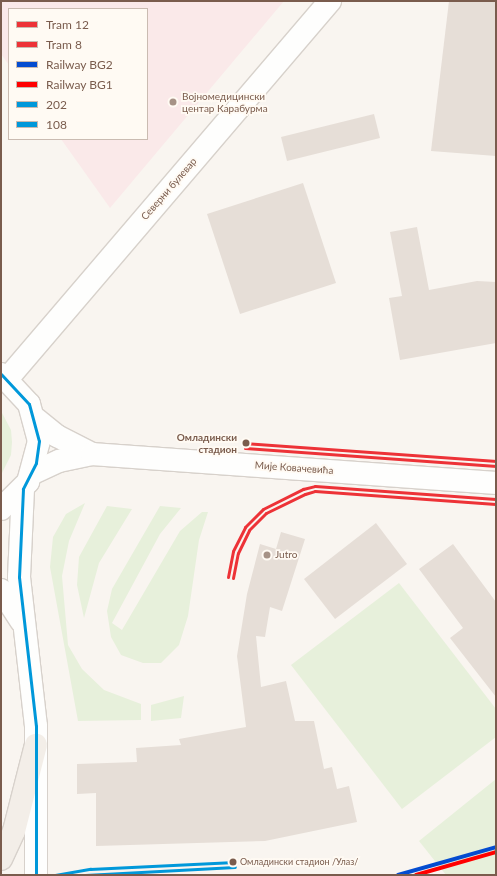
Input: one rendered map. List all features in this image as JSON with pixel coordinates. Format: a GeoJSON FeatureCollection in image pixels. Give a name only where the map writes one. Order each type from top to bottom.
{"type":"FeatureCollection","features":[{"type":"Feature","properties":{"kind":"main road","name":"Северни булевар"},"geometry":{"type":"LineString","coordinates":[[4,376],[330,1]]}},
{"type":"Feature","properties":{"kind":"main road","name":"Мије Ковачевића"},"geometry":{"type":"LineString","coordinates":[[4,376],[29,404],[36,419],[39,452],[28,481]]}},
{"type":"Feature","properties":{"kind":"main road","name":"Мије Ковачевића"},"geometry":{"type":"LineString","coordinates":[[36,419],[57,436],[92,454]]}},
{"type":"Feature","properties":{"kind":"main road","name":"Мије Ковачевића"},"geometry":{"type":"LineString","coordinates":[[1,509],[28,481],[59,461],[92,454],[496,484]]}},
{"type":"Feature","properties":{"kind":"main road"},"geometry":{"type":"LineString","coordinates":[[28,481],[19,577],[22,622],[36,745],[36,875]]}},
{"type":"Feature","properties":{"kind":"main road"},"geometry":{"type":"LineString","coordinates":[[1,590],[22,622]]}},
{"type":"Feature","properties":{"kind":"main road"},"geometry":{"type":"LineString","coordinates":[[1,859],[14,831],[36,745]]}},
{"type":"Feature","properties":{"kind":"shaded area","name":"Војномедицински центар Карабурма"},"geometry":{"type":"Polygon","coordinates":[[[1,1],[284,1],[110,208],[62,140],[148,140],[148,8],[8,8],[8,64],[1,54],[1,1]]]}},
{"type":"Feature","properties":{"kind":"green space"},"geometry":{"type":"Polygon","coordinates":[[[1,411],[11,430],[12,442],[11,455],[1,475],[1,411]]]}},
{"type":"Feature","properties":{"kind":"green space"},"geometry":{"type":"Polygon","coordinates":[[[85,503],[69,541],[62,576],[68,645],[82,669],[104,690],[141,704],[141,720],[78,721],[50,567],[53,537],[66,514],[85,503]]]}},
{"type":"Feature","properties":{"kind":"green space"},"geometry":{"type":"Polygon","coordinates":[[[107,506],[132,509],[99,563],[84,618],[77,585],[79,557],[107,506]]]}},
{"type":"Feature","properties":{"kind":"green space"},"geometry":{"type":"Polygon","coordinates":[[[160,506],[181,508],[160,534],[112,623],[122,630],[180,531],[202,512],[208,512],[199,540],[188,616],[179,645],[161,663],[143,663],[121,655],[111,637],[107,611],[112,589],[160,506]]]}},
{"type":"Feature","properties":{"kind":"green space"},"geometry":{"type":"Polygon","coordinates":[[[399,583],[496,709],[496,737],[402,809],[291,665],[399,583]]]}},
{"type":"Feature","properties":{"kind":"green space"},"geometry":{"type":"Polygon","coordinates":[[[184,696],[181,718],[151,721],[151,705],[184,696]]]}},
{"type":"Feature","properties":{"kind":"green space"},"geometry":{"type":"Polygon","coordinates":[[[496,779],[496,875],[446,875],[419,841],[496,779]]]}},
{"type":"Feature","properties":{"kind":"building"},"geometry":{"type":"Polygon","coordinates":[[[449,1],[496,1],[496,156],[431,151],[449,1]]]}},
{"type":"Feature","properties":{"kind":"building"},"geometry":{"type":"Polygon","coordinates":[[[374,114],[380,138],[287,161],[281,137],[374,114]]]}},
{"type":"Feature","properties":{"kind":"building"},"geometry":{"type":"Polygon","coordinates":[[[303,183],[336,283],[240,314],[207,214],[303,183]]]}},
{"type":"Feature","properties":{"kind":"building"},"geometry":{"type":"Polygon","coordinates":[[[417,227],[429,290],[477,281],[496,282],[496,343],[400,360],[389,298],[402,296],[390,232],[417,227]]]}},
{"type":"Feature","properties":{"kind":"building"},"geometry":{"type":"Polygon","coordinates":[[[376,523],[407,564],[335,619],[304,579],[376,523]]]}},
{"type":"Feature","properties":{"kind":"building"},"geometry":{"type":"Polygon","coordinates":[[[281,532],[305,539],[282,611],[270,607],[265,637],[256,636],[261,687],[286,681],[295,721],[314,721],[324,769],[332,767],[337,789],[349,786],[357,822],[265,841],[96,846],[96,793],[77,794],[77,764],[137,762],[136,748],[181,745],[179,739],[246,727],[237,656],[247,594],[260,544],[276,549],[281,532]]]}},
{"type":"Feature","properties":{"kind":"building"},"geometry":{"type":"Polygon","coordinates":[[[453,544],[496,602],[496,697],[450,638],[463,628],[419,569],[453,544]]]}},
{"type":"Feature","properties":{"kind":"tram line","name":"12"},"geometry":{"type":"LineString","coordinates":[[245,443],[496,461]]}},
{"type":"Feature","properties":{"kind":"tram line","name":"8"},"geometry":{"type":"LineString","coordinates":[[245,448],[496,466]]}},
{"type":"Feature","properties":{"kind":"tram line","name":"12"},"geometry":{"type":"LineString","coordinates":[[228,577],[233,551],[245,527],[263,509],[303,489],[315,486],[496,499]]}},
{"type":"Feature","properties":{"kind":"tram line","name":"8"},"geometry":{"type":"LineString","coordinates":[[233,578],[238,553],[249,530],[266,513],[305,494],[315,491],[496,504]]}},
{"type":"Feature","properties":{"kind":"rail line","name":"BG2"},"geometry":{"type":"LineString","coordinates":[[398,875],[496,847]]}},
{"type":"Feature","properties":{"kind":"rail line","name":"BG1"},"geometry":{"type":"LineString","coordinates":[[416,875],[496,852]]}},
{"type":"Feature","properties":{"kind":"transit line","name":"202"},"geometry":{"type":"LineString","coordinates":[[1,374],[29,404],[39,441],[36,463],[23,489],[19,577],[36,726],[36,875]]}},
{"type":"Feature","properties":{"kind":"transit line","name":"202"},"geometry":{"type":"LineString","coordinates":[[55,875],[90,869],[235,862]]}},
{"type":"Feature","properties":{"kind":"transit line","name":"108"},"geometry":{"type":"LineString","coordinates":[[85,875],[235,867]]}},
{"type":"Feature","properties":{"kind":"place","name":"Војномедицински центар Карабурма"},"geometry":{"type":"Point","coordinates":[173,102]}},
{"type":"Feature","properties":{"kind":"place","name":"Омладински стадион"},"geometry":{"type":"Point","coordinates":[246,443]}},
{"type":"Feature","properties":{"kind":"place","name":"Jutro"},"geometry":{"type":"Point","coordinates":[267,555]}},
{"type":"Feature","properties":{"kind":"place","name":"Омладински стадион /Улаз/"},"geometry":{"type":"Point","coordinates":[233,862]}}]}
